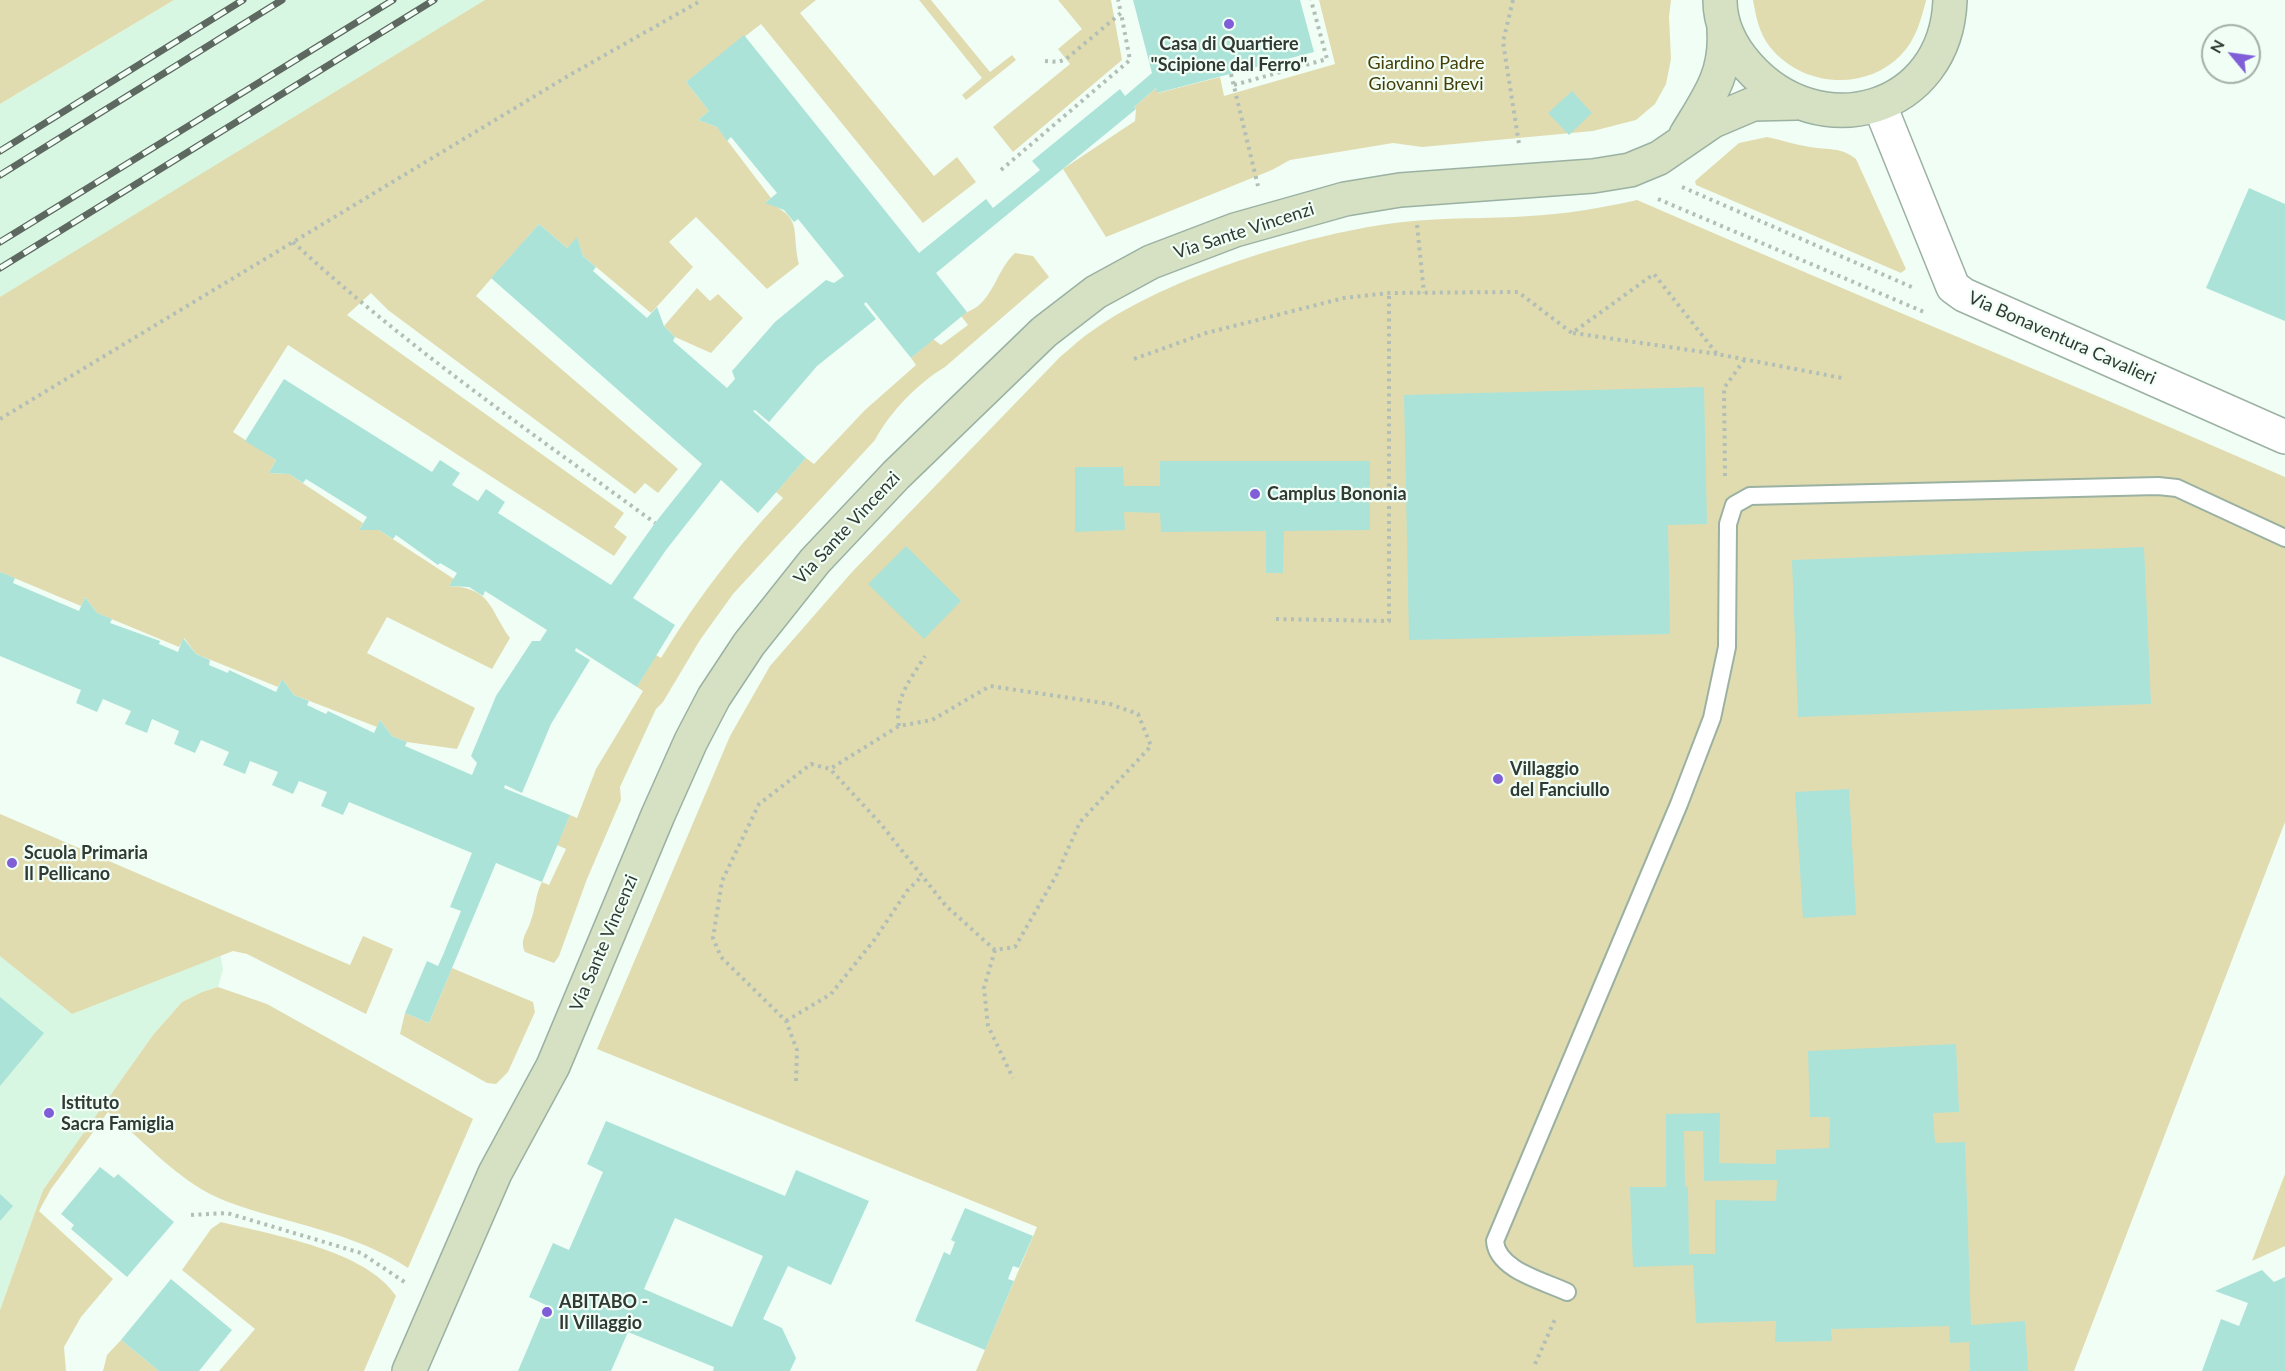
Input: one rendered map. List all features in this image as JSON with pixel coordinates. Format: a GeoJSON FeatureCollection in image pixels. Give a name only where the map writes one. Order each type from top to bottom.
{"type":"FeatureCollection","features":[{"type":"Feature","properties":{"kind":"street"},"geometry":{"type":"LineString","coordinates":[[1722,15],[1736,52],[1761,80],[1796,103],[1848,111],[1880,106],[1912,84],[1935,57],[1949,22],[1950,0]]}},
{"type":"Feature","properties":{"kind":"street","name":"Via Sante Vincenzi"},"geometry":{"type":"LineString","coordinates":[[1682,141],[1716,86],[1723,68],[1726,50],[1722,15]]}},
{"type":"Feature","properties":{"kind":"street","name":"Via Sante Vincenzi"},"geometry":{"type":"LineString","coordinates":[[409,1371],[495,1173],[542,1089],[663,804],[691,741],[714,697],[784,597],[896,475],[980,392],[1067,313],[1096,292],[1151,262],[1235,230],[1345,199],[1448,184],[1523,181],[1630,170],[1659,158],[1713,121],[1753,104],[1796,103]]}},
{"type":"Feature","properties":{"kind":"street","name":"Via Bonaventura Cavalieri"},"geometry":{"type":"LineString","coordinates":[[1880,106],[1953,287],[1964,295],[2285,437]]}},
{"type":"Feature","properties":{"kind":"lane"},"geometry":{"type":"LineString","coordinates":[[1567,1292],[1505,1263],[1496,1253],[1495,1241],[1679,804],[1712,718],[1727,647],[1728,524],[1734,505],[1750,496],[2158,486],[2177,488],[2285,538]]}},
{"type":"Feature","properties":{"kind":"path"},"geometry":{"type":"LineString","coordinates":[[0,419],[568,76],[702,0]]}},
{"type":"Feature","properties":{"kind":"path"},"geometry":{"type":"LineString","coordinates":[[1001,170],[1130,60],[1118,0]]}},
{"type":"Feature","properties":{"kind":"path"},"geometry":{"type":"LineString","coordinates":[[1234,86],[1327,59],[1311,0]]}},
{"type":"Feature","properties":{"kind":"path"},"geometry":{"type":"LineString","coordinates":[[1513,0],[1503,42],[1523,181]]}},
{"type":"Feature","properties":{"kind":"path"},"geometry":{"type":"LineString","coordinates":[[1045,61],[1058,62],[1066,59],[1121,13]]}},
{"type":"Feature","properties":{"kind":"path"},"geometry":{"type":"LineString","coordinates":[[1232,74],[1259,192]]}},
{"type":"Feature","properties":{"kind":"path"},"geometry":{"type":"LineString","coordinates":[[1677,184],[1915,288]]}},
{"type":"Feature","properties":{"kind":"path"},"geometry":{"type":"LineString","coordinates":[[1648,194],[1929,313]]}},
{"type":"Feature","properties":{"kind":"path"},"geometry":{"type":"LineString","coordinates":[[1416,215],[1424,293]]}},
{"type":"Feature","properties":{"kind":"path"},"geometry":{"type":"LineString","coordinates":[[292,242],[359,303],[410,343],[655,523]]}},
{"type":"Feature","properties":{"kind":"path"},"geometry":{"type":"LineString","coordinates":[[1572,333],[1654,274],[1717,354]]}},
{"type":"Feature","properties":{"kind":"path"},"geometry":{"type":"LineString","coordinates":[[1276,619],[1389,621],[1389,292]]}},
{"type":"Feature","properties":{"kind":"path"},"geometry":{"type":"LineString","coordinates":[[1134,358],[1206,333],[1344,298],[1389,292],[1518,292],[1572,333],[1717,354],[1842,378]]}},
{"type":"Feature","properties":{"kind":"path"},"geometry":{"type":"LineString","coordinates":[[1734,505],[1725,482],[1724,388],[1745,359]]}},
{"type":"Feature","properties":{"kind":"path"},"geometry":{"type":"LineString","coordinates":[[899,726],[897,714],[900,696],[926,656]]}},
{"type":"Feature","properties":{"kind":"path"},"geometry":{"type":"LineString","coordinates":[[830,769],[899,726],[932,720],[990,686],[1110,704],[1138,714],[1151,746],[1080,822],[1056,876],[1015,947],[994,950]]}},
{"type":"Feature","properties":{"kind":"path"},"geometry":{"type":"LineString","coordinates":[[796,1081],[797,1050],[786,1021],[722,957],[713,938],[722,881],[759,804],[811,764],[830,769],[946,906],[994,950]]}},
{"type":"Feature","properties":{"kind":"path"},"geometry":{"type":"LineString","coordinates":[[786,1021],[831,994],[875,939],[907,891],[922,876]]}},
{"type":"Feature","properties":{"kind":"path"},"geometry":{"type":"LineString","coordinates":[[994,950],[984,988],[988,1026],[1013,1078]]}},
{"type":"Feature","properties":{"kind":"path"},"geometry":{"type":"LineString","coordinates":[[191,1215],[227,1213],[361,1253],[438,1304]]}},
{"type":"Feature","properties":{"kind":"path"},"geometry":{"type":"LineString","coordinates":[[1535,1364],[1567,1292]]}},
{"type":"Feature","properties":{"kind":"shaded area"},"geometry":{"type":"Polygon","coordinates":[[[174,0],[596,0],[0,348],[0,104],[174,0]]]}},
{"type":"Feature","properties":{"kind":"shaded area","name":"Istituto Sacra Famiglia"},"geometry":{"type":"Polygon","coordinates":[[[0,814],[212,906],[223,970],[218,987],[182,1002],[153,1035],[43,1190],[0,1310],[0,814]]]}},
{"type":"Feature","properties":{"kind":"green space"},"geometry":{"type":"Polygon","coordinates":[[[0,0],[174,0],[0,104],[0,0]]]}},
{"type":"Feature","properties":{"kind":"green space"},"geometry":{"type":"Polygon","coordinates":[[[485,0],[816,0],[800,13],[934,176],[957,157],[976,182],[923,223],[761,24],[686,82],[709,111],[698,120],[717,127],[771,198],[766,202],[791,219],[799,264],[767,289],[696,217],[669,242],[693,267],[651,313],[583,256],[577,238],[567,248],[539,224],[476,296],[678,469],[658,493],[645,483],[635,494],[388,310],[371,293],[347,315],[624,513],[614,527],[627,537],[614,556],[288,345],[233,432],[276,460],[269,473],[289,474],[363,523],[359,530],[379,530],[454,579],[449,586],[474,591],[482,596],[493,609],[510,638],[492,669],[387,617],[367,653],[475,708],[457,749],[407,742],[392,736],[380,720],[377,727],[294,695],[282,679],[278,687],[196,654],[184,638],[179,647],[97,613],[85,597],[81,606],[0,572],[0,297],[485,0]]]}},
{"type":"Feature","properties":{"kind":"green space"},"geometry":{"type":"Polygon","coordinates":[[[919,0],[931,0],[990,72],[1012,55],[1016,60],[966,100],[962,95],[982,78],[919,0]]]}},
{"type":"Feature","properties":{"kind":"green space"},"geometry":{"type":"Polygon","coordinates":[[[1058,0],[1111,0],[1122,60],[1013,152],[993,127],[1070,64],[1058,49],[1082,29],[1058,0]]]}},
{"type":"Feature","properties":{"kind":"green space","name":"Giardino Padre Giovanni Brevi"},"geometry":{"type":"Polygon","coordinates":[[[1319,0],[1671,0],[1669,17],[1671,59],[1666,84],[1655,104],[1636,120],[1593,131],[1422,147],[1393,143],[1290,160],[1272,170],[1106,237],[1063,169],[1135,121],[1136,109],[1134,107],[1156,88],[1158,93],[1220,77],[1224,96],[1335,64],[1319,0]]]}},
{"type":"Feature","properties":{"kind":"green space"},"geometry":{"type":"Polygon","coordinates":[[[1753,0],[1926,1],[1914,36],[1901,55],[1886,67],[1870,75],[1834,80],[1816,77],[1783,60],[1763,36],[1753,0]]]}},
{"type":"Feature","properties":{"kind":"green space"},"geometry":{"type":"Polygon","coordinates":[[[1767,137],[1840,151],[1856,159],[1906,269],[1901,273],[1696,185],[1695,181],[1739,143],[1767,137]]]}},
{"type":"Feature","properties":{"kind":"green space","name":"Villaggio del Fanciullo"},"geometry":{"type":"Polygon","coordinates":[[[1637,200],[2285,477],[2285,822],[2074,1371],[976,1371],[1037,1227],[597,1049],[730,736],[770,666],[852,572],[1060,357],[1088,334],[1123,311],[1199,275],[1241,260],[1367,227],[1435,219],[1543,215],[1611,206],[1637,200]]]}},
{"type":"Feature","properties":{"kind":"green space"},"geometry":{"type":"Polygon","coordinates":[[[1015,253],[1033,256],[1049,277],[906,399],[888,419],[875,440],[733,594],[700,640],[663,702],[656,709],[620,787],[621,800],[587,879],[559,956],[554,963],[525,952],[523,939],[533,915],[540,887],[542,882],[549,885],[566,849],[557,845],[570,815],[577,818],[596,769],[643,691],[637,687],[656,655],[661,658],[718,575],[783,498],[776,492],[806,458],[814,464],[865,410],[916,365],[911,358],[933,339],[941,345],[968,325],[961,316],[984,300],[1015,253]]]}},
{"type":"Feature","properties":{"kind":"green space"},"geometry":{"type":"Polygon","coordinates":[[[697,288],[710,301],[718,294],[743,318],[711,353],[675,337],[664,326],[697,288]]]}},
{"type":"Feature","properties":{"kind":"green space"},"geometry":{"type":"Polygon","coordinates":[[[0,814],[350,965],[363,936],[393,949],[366,1014],[247,954],[233,951],[72,1014],[0,956],[0,814]]]}},
{"type":"Feature","properties":{"kind":"green space"},"geometry":{"type":"Polygon","coordinates":[[[452,968],[533,1002],[535,1012],[508,1072],[496,1084],[487,1083],[400,1034],[405,1013],[429,1023],[452,968]]]}},
{"type":"Feature","properties":{"kind":"green space"},"geometry":{"type":"Polygon","coordinates":[[[218,987],[267,1004],[473,1119],[408,1268],[343,1237],[251,1210],[211,1194],[179,1174],[108,1112],[51,1189],[39,1211],[113,1279],[81,1317],[64,1347],[66,1371],[0,1371],[0,1310],[43,1190],[153,1035],[182,1002],[218,987]]]}},
{"type":"Feature","properties":{"kind":"green space"},"geometry":{"type":"Polygon","coordinates":[[[2285,1174],[2285,1246],[2252,1261],[2285,1174]]]}},
{"type":"Feature","properties":{"kind":"green space"},"geometry":{"type":"Polygon","coordinates":[[[221,1222],[291,1239],[341,1256],[382,1280],[396,1296],[364,1371],[219,1371],[255,1329],[182,1270],[211,1229],[221,1222]]]}},
{"type":"Feature","properties":{"kind":"green space"},"geometry":{"type":"Polygon","coordinates":[[[121,1340],[159,1371],[103,1371],[107,1355],[121,1340]]]}},
{"type":"Feature","properties":{"kind":"building"},"geometry":{"type":"Polygon","coordinates":[[[1133,0],[1300,0],[1314,52],[1157,93],[1156,88],[1134,107],[1136,109],[936,273],[967,312],[911,358],[866,302],[864,304],[876,319],[817,366],[769,422],[755,410],[753,411],[806,458],[758,513],[721,480],[666,550],[633,598],[675,625],[637,687],[576,648],[575,651],[590,660],[551,724],[522,793],[505,785],[504,788],[570,815],[542,882],[496,863],[429,1023],[405,1013],[427,961],[438,966],[443,955],[461,911],[450,907],[472,853],[349,802],[343,815],[321,806],[327,792],[299,781],[293,794],[272,785],[278,772],[250,761],[245,774],[223,765],[229,752],[201,740],[195,753],[174,744],[179,731],[152,719],[147,733],[125,724],[131,711],[103,699],[97,712],[76,703],[81,690],[0,656],[0,572],[15,578],[13,583],[79,611],[85,597],[97,613],[112,619],[110,623],[160,641],[159,644],[178,652],[183,638],[196,654],[210,660],[209,665],[228,673],[229,670],[276,692],[282,679],[294,695],[309,701],[307,705],[326,714],[328,711],[374,733],[380,720],[392,736],[407,742],[405,746],[472,775],[477,763],[471,756],[496,696],[532,641],[540,641],[547,630],[485,591],[483,596],[469,587],[449,586],[457,573],[440,563],[438,565],[396,535],[393,539],[379,530],[359,530],[367,517],[306,479],[303,483],[289,474],[269,473],[276,460],[245,441],[284,379],[432,472],[440,460],[460,473],[452,485],[478,501],[486,489],[505,502],[498,513],[611,585],[655,523],[702,464],[491,278],[539,224],[567,248],[577,237],[583,256],[596,267],[593,271],[647,318],[657,307],[664,326],[675,337],[673,341],[727,388],[735,379],[732,371],[775,322],[826,280],[834,283],[844,276],[798,219],[794,222],[784,210],[765,203],[777,193],[731,137],[727,141],[717,127],[698,120],[709,111],[686,82],[744,35],[919,253],[986,199],[993,208],[1040,170],[1032,161],[1120,89],[1125,96],[1152,73],[1133,0]]]}},
{"type":"Feature","properties":{"kind":"building"},"geometry":{"type":"Polygon","coordinates":[[[1572,91],[1592,113],[1569,135],[1548,113],[1572,91]]]}},
{"type":"Feature","properties":{"kind":"building"},"geometry":{"type":"Polygon","coordinates":[[[2249,188],[2285,204],[2285,321],[2206,288],[2249,188]]]}},
{"type":"Feature","properties":{"kind":"building"},"geometry":{"type":"Polygon","coordinates":[[[1704,387],[1707,524],[1668,525],[1670,634],[1409,640],[1404,395],[1704,387]]]}},
{"type":"Feature","properties":{"kind":"building"},"geometry":{"type":"Polygon","coordinates":[[[1160,461],[1370,461],[1370,530],[1284,531],[1283,573],[1266,573],[1266,531],[1161,532],[1160,513],[1124,512],[1125,530],[1075,532],[1075,467],[1123,467],[1124,486],[1160,486],[1160,461]]]}},
{"type":"Feature","properties":{"kind":"building"},"geometry":{"type":"Polygon","coordinates":[[[906,546],[961,601],[924,639],[868,584],[906,546]]]}},
{"type":"Feature","properties":{"kind":"building"},"geometry":{"type":"Polygon","coordinates":[[[2144,547],[2151,704],[1798,717],[1792,560],[2144,547]]]}},
{"type":"Feature","properties":{"kind":"building"},"geometry":{"type":"Polygon","coordinates":[[[1849,789],[1856,915],[1803,918],[1795,792],[1849,789]]]}},
{"type":"Feature","properties":{"kind":"building"},"geometry":{"type":"Polygon","coordinates":[[[0,997],[44,1033],[0,1086],[0,997]]]}},
{"type":"Feature","properties":{"kind":"building"},"geometry":{"type":"Polygon","coordinates":[[[1956,1044],[1959,1112],[1933,1113],[1935,1143],[1965,1142],[1971,1325],[2025,1321],[2028,1371],[1970,1371],[1969,1342],[1950,1343],[1949,1326],[1831,1329],[1832,1341],[1775,1342],[1776,1321],[1696,1323],[1693,1265],[1633,1267],[1630,1187],[1666,1187],[1666,1114],[1720,1113],[1719,1163],[1776,1164],[1776,1150],[1829,1148],[1830,1117],[1810,1117],[1808,1051],[1956,1044]],[[1684,1131],[1689,1254],[1715,1254],[1715,1200],[1776,1201],[1777,1180],[1704,1181],[1703,1131],[1684,1131]]]}},
{"type":"Feature","properties":{"kind":"building"},"geometry":{"type":"Polygon","coordinates":[[[606,1121],[785,1196],[796,1170],[869,1201],[831,1285],[788,1266],[763,1319],[782,1328],[796,1358],[790,1371],[713,1371],[714,1367],[628,1332],[611,1371],[518,1371],[546,1305],[529,1297],[553,1243],[569,1250],[603,1172],[587,1164],[606,1121]],[[675,1218],[644,1289],[732,1327],[763,1256],[675,1218]]]}},
{"type":"Feature","properties":{"kind":"building"},"geometry":{"type":"Polygon","coordinates":[[[100,1167],[114,1178],[118,1174],[174,1222],[127,1277],[71,1229],[74,1225],[61,1214],[100,1167]]]}},
{"type":"Feature","properties":{"kind":"building"},"geometry":{"type":"Polygon","coordinates":[[[0,1194],[13,1206],[0,1221],[0,1194]]]}},
{"type":"Feature","properties":{"kind":"building"},"geometry":{"type":"Polygon","coordinates":[[[965,1208],[1033,1236],[1019,1268],[1013,1266],[1008,1279],[1014,1281],[985,1350],[915,1321],[944,1252],[950,1255],[955,1242],[951,1240],[965,1208]]]}},
{"type":"Feature","properties":{"kind":"building"},"geometry":{"type":"Polygon","coordinates":[[[2262,1270],[2274,1282],[2285,1277],[2285,1371],[2202,1371],[2221,1319],[2239,1326],[2248,1303],[2215,1291],[2262,1270]]]}},
{"type":"Feature","properties":{"kind":"building"},"geometry":{"type":"Polygon","coordinates":[[[171,1279],[232,1330],[199,1371],[159,1371],[121,1340],[171,1279]]]}},
{"type":"Feature","properties":{"kind":"railway"},"geometry":{"type":"LineString","coordinates":[[0,151],[243,0]]}},
{"type":"Feature","properties":{"kind":"railway"},"geometry":{"type":"LineString","coordinates":[[0,175],[282,0]]}},
{"type":"Feature","properties":{"kind":"railway"},"geometry":{"type":"LineString","coordinates":[[0,242],[393,0]]}},
{"type":"Feature","properties":{"kind":"railway"},"geometry":{"type":"LineString","coordinates":[[0,268],[434,0]]}},
{"type":"Feature","properties":{"kind":"place","name":"Casa di Quartiere \"Scipione dal Ferro\""},"geometry":{"type":"Point","coordinates":[1229,24]}},
{"type":"Feature","properties":{"kind":"place","name":"Camplus Bononia"},"geometry":{"type":"Point","coordinates":[1255,494]}},
{"type":"Feature","properties":{"kind":"place","name":"Villaggio del Fanciullo"},"geometry":{"type":"Point","coordinates":[1498,779]}},
{"type":"Feature","properties":{"kind":"place","name":"Scuola Primaria Il Pellicano"},"geometry":{"type":"Point","coordinates":[12,863]}},
{"type":"Feature","properties":{"kind":"place","name":"Istituto Sacra Famiglia"},"geometry":{"type":"Point","coordinates":[49,1113]}},
{"type":"Feature","properties":{"kind":"place","name":"ABITABO - Il Villaggio"},"geometry":{"type":"Point","coordinates":[547,1312]}}]}
